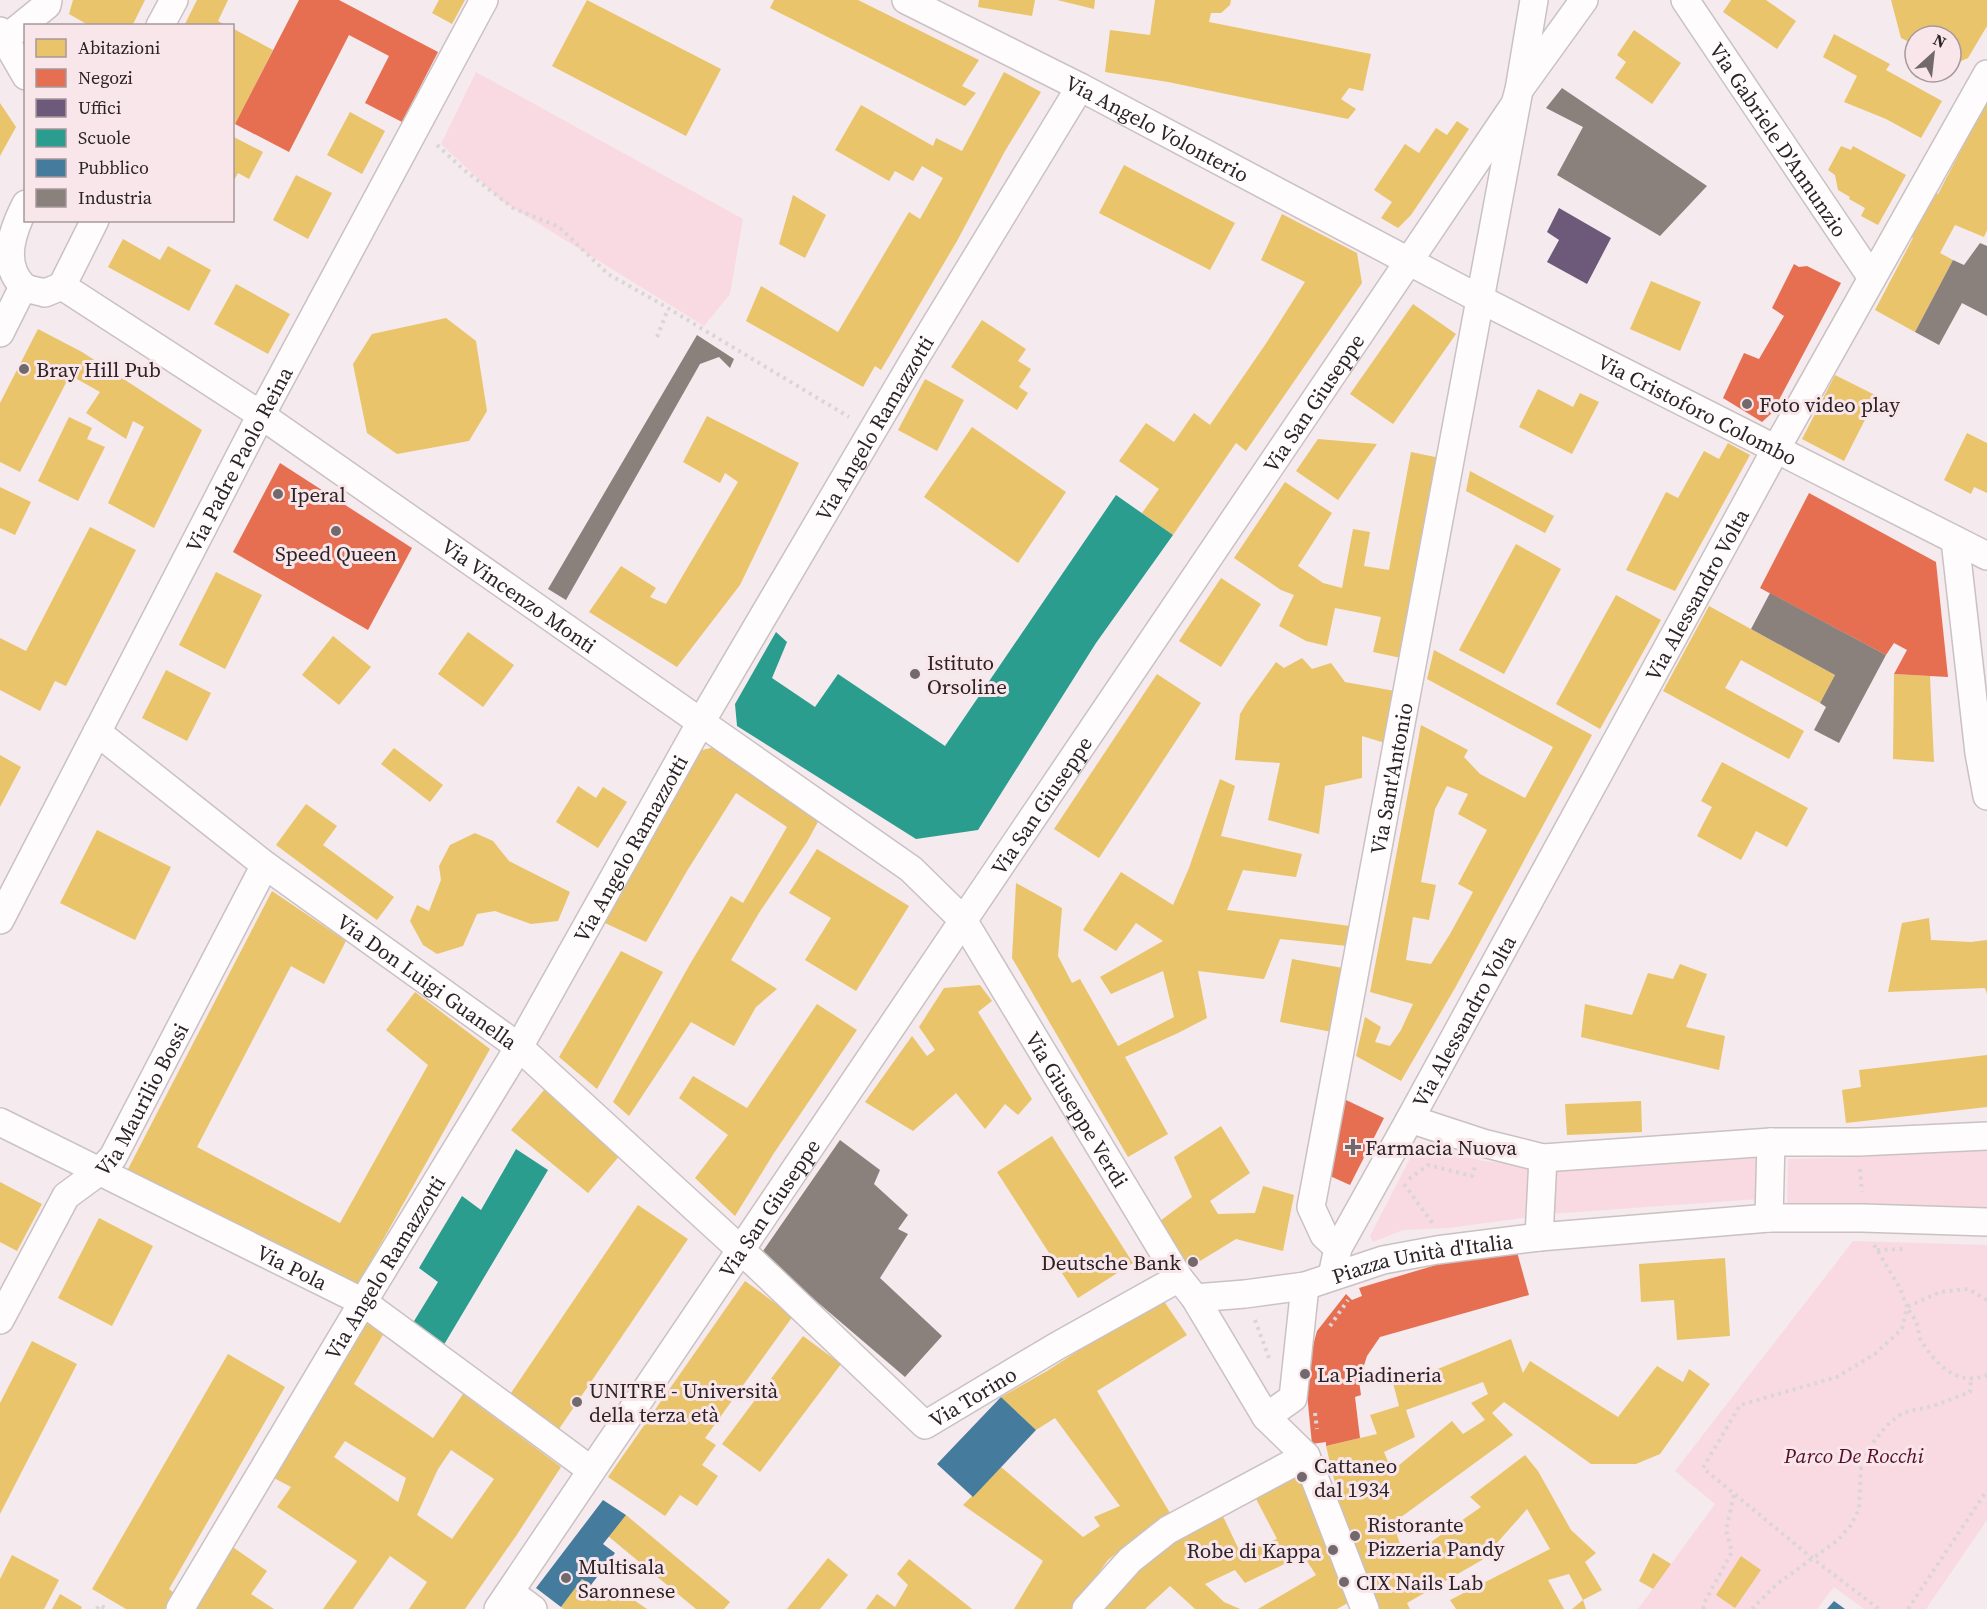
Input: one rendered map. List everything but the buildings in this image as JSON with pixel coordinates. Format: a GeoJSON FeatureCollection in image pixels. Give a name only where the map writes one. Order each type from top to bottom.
{"type":"FeatureCollection","features":[{"type":"Feature","properties":{"kind":"street"},"geometry":{"type":"LineString","coordinates":[[24,72],[3,35],[47,5],[48,0]]}},
{"type":"Feature","properties":{"kind":"street"},"geometry":{"type":"LineString","coordinates":[[161,24],[174,0]]}},
{"type":"Feature","properties":{"kind":"street","name":"Via Padre Paolo Reina"},"geometry":{"type":"LineString","coordinates":[[0,920],[261,415],[484,0]]}},
{"type":"Feature","properties":{"kind":"street","name":"Via Angelo Volonterio"},"geometry":{"type":"LineString","coordinates":[[906,0],[952,11],[1080,87],[1407,262]]}},
{"type":"Feature","properties":{"kind":"street"},"geometry":{"type":"LineString","coordinates":[[1519,90],[1534,0]]}},
{"type":"Feature","properties":{"kind":"street","name":"Via San Giuseppe"},"geometry":{"type":"LineString","coordinates":[[504,1601],[1515,104],[1519,90],[1584,0]]}},
{"type":"Feature","properties":{"kind":"street","name":"Via Gabriele D'Annunzio"},"geometry":{"type":"LineString","coordinates":[[1684,0],[1872,278]]}},
{"type":"Feature","properties":{"kind":"street","name":"Via Alessandro Volta"},"geometry":{"type":"LineString","coordinates":[[1410,1119],[1776,449],[1987,74]]}},
{"type":"Feature","properties":{"kind":"street","name":"Via Angelo Ramazzotti"},"geometry":{"type":"LineString","coordinates":[[180,1609],[363,1302],[519,1047],[701,722],[872,430],[1080,87]]}},
{"type":"Feature","properties":{"kind":"street","name":"Via Sant'Antonio"},"geometry":{"type":"LineString","coordinates":[[1338,1248],[1324,1234],[1311,1207],[1519,90]]}},
{"type":"Feature","properties":{"kind":"street"},"geometry":{"type":"LineString","coordinates":[[24,208],[4,246],[9,267],[23,286],[45,293],[62,286],[94,222]]}},
{"type":"Feature","properties":{"kind":"street","name":"Via Cristoforo Colombo"},"geometry":{"type":"LineString","coordinates":[[1407,262],[1987,556]]}},
{"type":"Feature","properties":{"kind":"street"},"geometry":{"type":"LineString","coordinates":[[0,333],[23,286]]}},
{"type":"Feature","properties":{"kind":"street","name":"Via Vincenzo Monti"},"geometry":{"type":"LineString","coordinates":[[62,286],[261,415],[911,869],[963,920]]}},
{"type":"Feature","properties":{"kind":"street"},"geometry":{"type":"LineString","coordinates":[[1955,540],[1979,753],[1987,796]]}},
{"type":"Feature","properties":{"kind":"street","name":"Via Don Luigi Guanella"},"geometry":{"type":"LineString","coordinates":[[97,732],[265,865],[519,1047],[742,1251]]}},
{"type":"Feature","properties":{"kind":"street","name":"Via Maurilio Bossi"},"geometry":{"type":"LineString","coordinates":[[0,1320],[66,1196],[100,1171],[113,1157],[265,865]]}},
{"type":"Feature","properties":{"kind":"street","name":"Via Giuseppe Verdi"},"geometry":{"type":"LineString","coordinates":[[963,920],[1266,1417],[1306,1456]]}},
{"type":"Feature","properties":{"kind":"street"},"geometry":{"type":"LineString","coordinates":[[1410,1119],[1482,1143],[1543,1158],[1771,1142],[1859,1142],[1987,1136]]}},
{"type":"Feature","properties":{"kind":"street","name":"Piazza Unità d'Italia"},"geometry":{"type":"LineString","coordinates":[[1410,1119],[1338,1248],[1332,1276],[1383,1260],[1437,1250],[1539,1237],[1769,1218],[1987,1222]]}},
{"type":"Feature","properties":{"kind":"street","name":"Via Pola"},"geometry":{"type":"LineString","coordinates":[[0,1122],[363,1302],[591,1470]]}},
{"type":"Feature","properties":{"kind":"street"},"geometry":{"type":"LineString","coordinates":[[1769,1218],[1771,1142]]}},
{"type":"Feature","properties":{"kind":"street"},"geometry":{"type":"LineString","coordinates":[[1539,1237],[1543,1158]]}},
{"type":"Feature","properties":{"kind":"street","name":"Via Torino"},"geometry":{"type":"LineString","coordinates":[[742,1251],[925,1425],[1057,1346],[1187,1288]]}},
{"type":"Feature","properties":{"kind":"street"},"geometry":{"type":"LineString","coordinates":[[1187,1288],[1245,1294],[1305,1286],[1332,1276]]}},
{"type":"Feature","properties":{"kind":"street"},"geometry":{"type":"LineString","coordinates":[[1266,1417],[1293,1398],[1305,1286]]}},
{"type":"Feature","properties":{"kind":"street"},"geometry":{"type":"LineString","coordinates":[[1086,1609],[1130,1560],[1168,1530],[1306,1456],[1362,1608]]}},
{"type":"Feature","properties":{"kind":"street"},"geometry":{"type":"LineString","coordinates":[[504,1601],[533,1609]]}},
{"type":"Feature","properties":{"kind":"path"},"geometry":{"type":"LineString","coordinates":[[416,126],[463,169],[513,207],[559,227],[608,274],[872,430]]}},
{"type":"Feature","properties":{"kind":"path"},"geometry":{"type":"LineString","coordinates":[[657,337],[668,309]]}},
{"type":"Feature","properties":{"kind":"path"},"geometry":{"type":"LineString","coordinates":[[1368,1191],[1383,1199],[1428,1165],[1472,1176],[1482,1143]]}},
{"type":"Feature","properties":{"kind":"path"},"geometry":{"type":"LineString","coordinates":[[1403,1184],[1433,1224],[1437,1250]]}},
{"type":"Feature","properties":{"kind":"path"},"geometry":{"type":"LineString","coordinates":[[1877,1250],[1900,1288],[1907,1307],[1917,1323],[1920,1340],[1938,1362],[1957,1378],[1979,1379],[1987,1375]]}},
{"type":"Feature","properties":{"kind":"path"},"geometry":{"type":"LineString","coordinates":[[1907,1307],[1940,1292],[1968,1289],[1987,1300]]}},
{"type":"Feature","properties":{"kind":"path"},"geometry":{"type":"LineString","coordinates":[[1879,1609],[1812,1558],[1703,1468],[1740,1405],[1837,1377],[1875,1354],[1902,1329],[1907,1307]]}},
{"type":"Feature","properties":{"kind":"path"},"geometry":{"type":"LineString","coordinates":[[1752,1609],[1777,1584],[1838,1540],[1851,1525],[1859,1509],[1861,1468],[1872,1444],[1886,1426],[1902,1413],[1936,1405],[1970,1392],[1971,1378]]}},
{"type":"Feature","properties":{"kind":"path"},"geometry":{"type":"LineString","coordinates":[[1908,1609],[1987,1490]]}},
{"type":"Feature","properties":{"kind":"path"},"geometry":{"type":"LineString","coordinates":[[1703,1609],[1704,1603],[1732,1552],[1726,1530],[1734,1495]]}},
{"type":"Feature","properties":{"kind":"path"},"geometry":{"type":"LineString","coordinates":[[97,1609],[99,1605],[107,1609]]}},
{"type":"Feature","properties":{"kind":"green space"},"geometry":{"type":"Polygon","coordinates":[[[476,72],[743,219],[730,294],[704,326],[502,201],[441,144],[476,72]]]}},
{"type":"Feature","properties":{"kind":"green space"},"geometry":{"type":"Polygon","coordinates":[[[1416,1147],[1484,1161],[1535,1166],[1536,1216],[1449,1228],[1403,1230],[1373,1242],[1370,1236],[1416,1147]]]}},
{"type":"Feature","properties":{"kind":"green space"},"geometry":{"type":"Polygon","coordinates":[[[1987,1148],[1987,1215],[1787,1211],[1788,1159],[1860,1157],[1987,1148]]]}},
{"type":"Feature","properties":{"kind":"green space"},"geometry":{"type":"Polygon","coordinates":[[[1758,1158],[1759,1199],[1549,1214],[1551,1168],[1758,1158]]]}},
{"type":"Feature","properties":{"kind":"green space","name":"Parco De Rocchi"},"geometry":{"type":"Polygon","coordinates":[[[1853,1241],[1987,1245],[1987,1520],[1926,1609],[1864,1609],[1834,1587],[1817,1609],[1638,1609],[1715,1504],[1675,1471],[1853,1241]]]}},
{"type":"Feature","properties":{"kind":"place","name":"Bray Hill Pub"},"geometry":{"type":"Point","coordinates":[24,369]}},
{"type":"Feature","properties":{"kind":"place","name":"Foto video play"},"geometry":{"type":"Point","coordinates":[1747,404]}},
{"type":"Feature","properties":{"kind":"place","name":"Iperal"},"geometry":{"type":"Point","coordinates":[278,494]}},
{"type":"Feature","properties":{"kind":"place","name":"Speed Queen"},"geometry":{"type":"Point","coordinates":[336,531]}},
{"type":"Feature","properties":{"kind":"place","name":"Istituto Orsoline"},"geometry":{"type":"Point","coordinates":[915,674]}},
{"type":"Feature","properties":{"kind":"place","name":"Farmacia Nuova"},"geometry":{"type":"Point","coordinates":[1353,1147]}},
{"type":"Feature","properties":{"kind":"place","name":"Deutsche Bank"},"geometry":{"type":"Point","coordinates":[1193,1262]}},
{"type":"Feature","properties":{"kind":"place","name":"La Piadineria"},"geometry":{"type":"Point","coordinates":[1305,1374]}},
{"type":"Feature","properties":{"kind":"place","name":"UNITRE - Università della terza età"},"geometry":{"type":"Point","coordinates":[577,1402]}},
{"type":"Feature","properties":{"kind":"place","name":"Cattaneo dal 1934"},"geometry":{"type":"Point","coordinates":[1302,1477]}},
{"type":"Feature","properties":{"kind":"place","name":"Ristorante Pizzeria Pandy"},"geometry":{"type":"Point","coordinates":[1355,1536]}},
{"type":"Feature","properties":{"kind":"place","name":"Robe di Kappa"},"geometry":{"type":"Point","coordinates":[1333,1550]}},
{"type":"Feature","properties":{"kind":"place","name":"Multisala Saronnese"},"geometry":{"type":"Point","coordinates":[566,1578]}},
{"type":"Feature","properties":{"kind":"place","name":"CIX Nails Lab"},"geometry":{"type":"Point","coordinates":[1344,1582]}}]}
